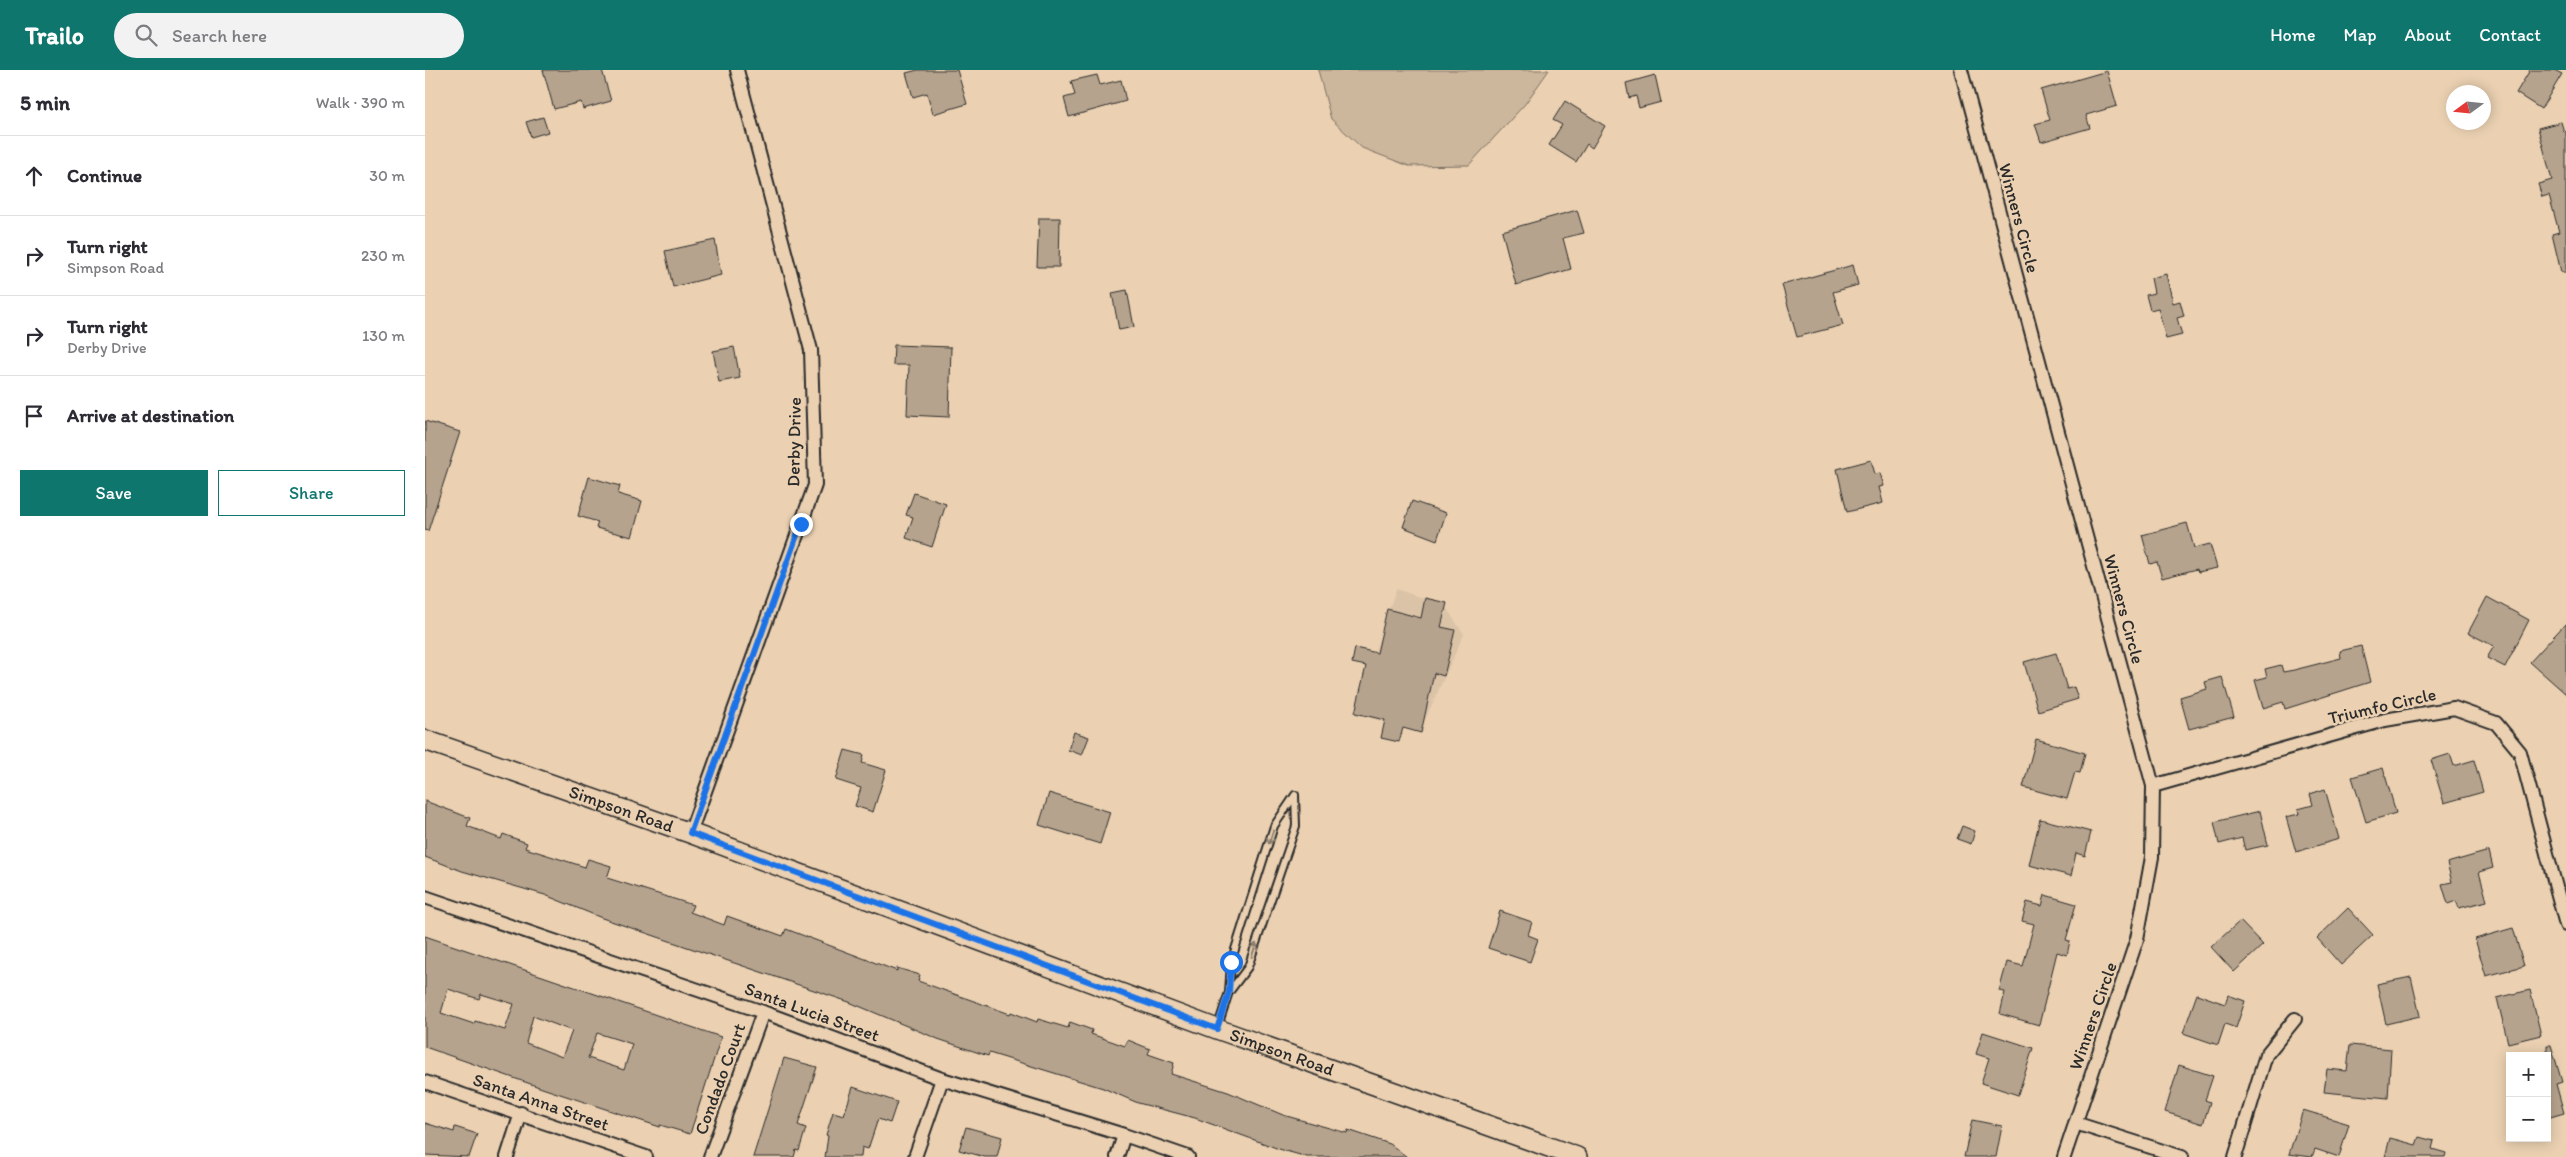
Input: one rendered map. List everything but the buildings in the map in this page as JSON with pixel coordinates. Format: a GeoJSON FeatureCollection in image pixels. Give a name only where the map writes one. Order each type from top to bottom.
{"type":"FeatureCollection","features":[{"type":"Feature","properties":{"kind":"main road","name":"Simpson Road"},"geometry":{"type":"LineString","coordinates":[[425,740],[690,833],[1217,1029],[1577,1157]]}},
{"type":"Feature","properties":{"kind":"street","name":"Derby Drive"},"geometry":{"type":"LineString","coordinates":[[690,833],[815,485],[811,350],[737,70]]}},
{"type":"Feature","properties":{"kind":"street","name":"Winners Circle"},"geometry":{"type":"LineString","coordinates":[[1961,70],[2153,786],[2153,857],[2137,939],[2064,1157]]}},
{"type":"Feature","properties":{"kind":"street","name":"Triumfo Circle"},"geometry":{"type":"LineString","coordinates":[[2153,786],[2385,720],[2454,708],[2496,722],[2520,752],[2566,925]]}},
{"type":"Feature","properties":{"kind":"street","name":"Santa Lucia Street"},"geometry":{"type":"LineString","coordinates":[[425,897],[763,1012],[942,1079],[1124,1135],[1188,1157]]}},
{"type":"Feature","properties":{"kind":"street","name":"Condado Court"},"geometry":{"type":"LineString","coordinates":[[710,1157],[763,1012]]}},
{"type":"Feature","properties":{"kind":"street"},"geometry":{"type":"LineString","coordinates":[[2235,1157],[2267,1055],[2295,1019]]}},
{"type":"Feature","properties":{"kind":"street"},"geometry":{"type":"LineString","coordinates":[[915,1157],[942,1079]]}},
{"type":"Feature","properties":{"kind":"street","name":"Santa Anna Street"},"geometry":{"type":"LineString","coordinates":[[425,1082],[646,1157]]}},
{"type":"Feature","properties":{"kind":"street"},"geometry":{"type":"LineString","coordinates":[[507,1157],[521,1113]]}},
{"type":"Feature","properties":{"kind":"street"},"geometry":{"type":"LineString","coordinates":[[2075,1123],[2182,1157]]}},
{"type":"Feature","properties":{"kind":"street"},"geometry":{"type":"LineString","coordinates":[[1117,1157],[1124,1135]]}},
{"type":"Feature","properties":{"kind":"lane"},"geometry":{"type":"LineString","coordinates":[[1217,1029],[1229,992],[1231,962],[1274,826],[1295,795],[1296,826],[1248,967],[1229,992]]}},
{"type":"Feature","properties":{"kind":"shaded area"},"geometry":{"type":"Polygon","coordinates":[[[1318,70],[1549,70],[1525,104],[1469,165],[1409,166],[1362,148],[1331,119],[1318,70]]]}},
{"type":"Feature","properties":{"kind":"shaded area"},"geometry":{"type":"Polygon","coordinates":[[[1396,589],[1445,606],[1464,634],[1419,733],[1354,713],[1396,589]]]}},
{"type":"Feature","properties":{"kind":"route"},"geometry":{"type":"LineString","coordinates":[[801,524],[690,833],[1217,1029],[1229,992],[1231,962]]}}]}
